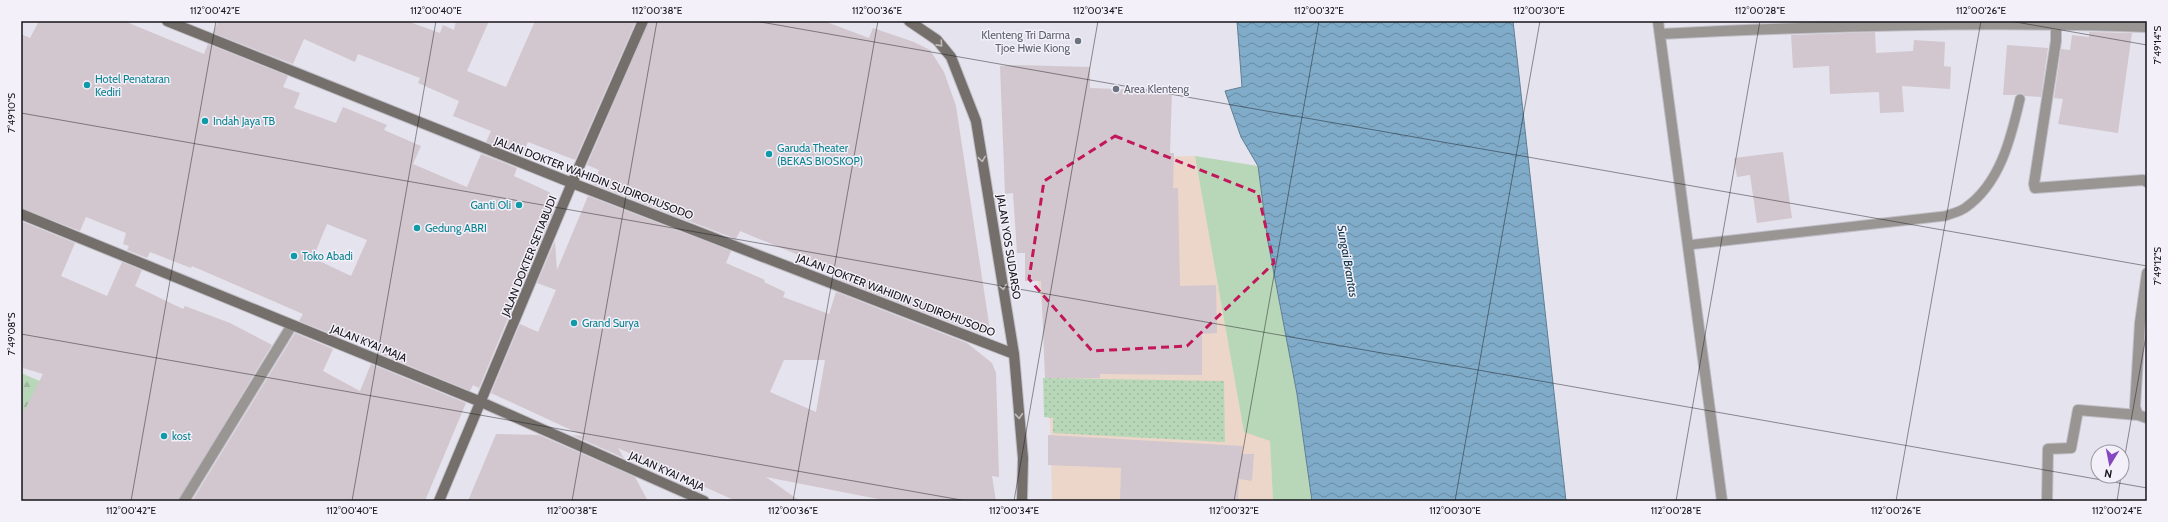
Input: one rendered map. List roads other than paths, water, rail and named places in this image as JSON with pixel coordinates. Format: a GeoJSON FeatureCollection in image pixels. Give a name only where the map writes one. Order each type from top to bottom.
{"type":"FeatureCollection","features":[{"type":"Feature","properties":{"kind":"street","name":"JALAN DOKTER WAHIDIN SUDIROHUSODO"},"geometry":{"type":"LineString","coordinates":[[167,21],[572,183],[1014,354]]}},
{"type":"Feature","properties":{"kind":"street","name":"JALAN DOKTER SETIABUDI"},"geometry":{"type":"LineString","coordinates":[[439,501],[482,402],[572,183],[643,21]]}},
{"type":"Feature","properties":{"kind":"street","name":"JALAN YOS SUDARSO"},"geometry":{"type":"LineString","coordinates":[[909,21],[937,40],[951,57],[976,120],[1014,354],[1022,458],[1022,501]]}},
{"type":"Feature","properties":{"kind":"street"},"geometry":{"type":"LineString","coordinates":[[1658,21],[1722,501]]}},
{"type":"Feature","properties":{"kind":"street"},"geometry":{"type":"LineString","coordinates":[[1660,34],[1814,27],[2056,22],[2147,27]]}},
{"type":"Feature","properties":{"kind":"street"},"geometry":{"type":"LineString","coordinates":[[2056,22],[2056,41],[2034,184],[2035,188],[2143,180],[2147,182]]}},
{"type":"Feature","properties":{"kind":"street","name":"JALAN KYAI MAJA"},"geometry":{"type":"LineString","coordinates":[[21,214],[482,402],[704,501]]}},
{"type":"Feature","properties":{"kind":"street"},"geometry":{"type":"LineString","coordinates":[[2142,416],[2135,407],[2140,323],[2147,273]]}},
{"type":"Feature","properties":{"kind":"street"},"geometry":{"type":"LineString","coordinates":[[184,501],[292,325]]}},
{"type":"Feature","properties":{"kind":"street"},"geometry":{"type":"LineString","coordinates":[[2047,501],[2048,449],[2071,448],[2078,410],[2142,416]]}},
{"type":"Feature","properties":{"kind":"lane"},"geometry":{"type":"LineString","coordinates":[[1688,245],[1945,216],[1964,209],[1980,195],[1997,170],[2011,139],[2020,99]]}},
{"type":"Feature","properties":{"kind":"water","name":"Sungai Brantas"},"geometry":{"type":"Polygon","coordinates":[[[1237,21],[1513,21],[1566,501],[1312,501],[1297,394],[1268,242],[1258,166],[1241,137],[1225,91],[1242,87],[1237,21]]]}},
{"type":"Feature","properties":{"kind":"place","name":"Klenteng Tri Darma Tjoe Hwie Kiong"},"geometry":{"type":"Point","coordinates":[1078,41]}},
{"type":"Feature","properties":{"kind":"place","name":"Hotel Penataran Kediri"},"geometry":{"type":"Point","coordinates":[87,85]}},
{"type":"Feature","properties":{"kind":"place","name":"Area Klenteng"},"geometry":{"type":"Point","coordinates":[1116,89]}},
{"type":"Feature","properties":{"kind":"place","name":"Indah Jaya TB"},"geometry":{"type":"Point","coordinates":[205,121]}},
{"type":"Feature","properties":{"kind":"place","name":"Garuda Theater (BEKAS BIOSKOP)"},"geometry":{"type":"Point","coordinates":[769,154]}},
{"type":"Feature","properties":{"kind":"place","name":"Ganti Oli"},"geometry":{"type":"Point","coordinates":[519,205]}},
{"type":"Feature","properties":{"kind":"place","name":"Gedung ABRI"},"geometry":{"type":"Point","coordinates":[417,228]}},
{"type":"Feature","properties":{"kind":"place","name":"Toko Abadi"},"geometry":{"type":"Point","coordinates":[294,256]}},
{"type":"Feature","properties":{"kind":"place","name":"Grand Surya"},"geometry":{"type":"Point","coordinates":[574,323]}},
{"type":"Feature","properties":{"kind":"place","name":"kost"},"geometry":{"type":"Point","coordinates":[164,436]}}]}
